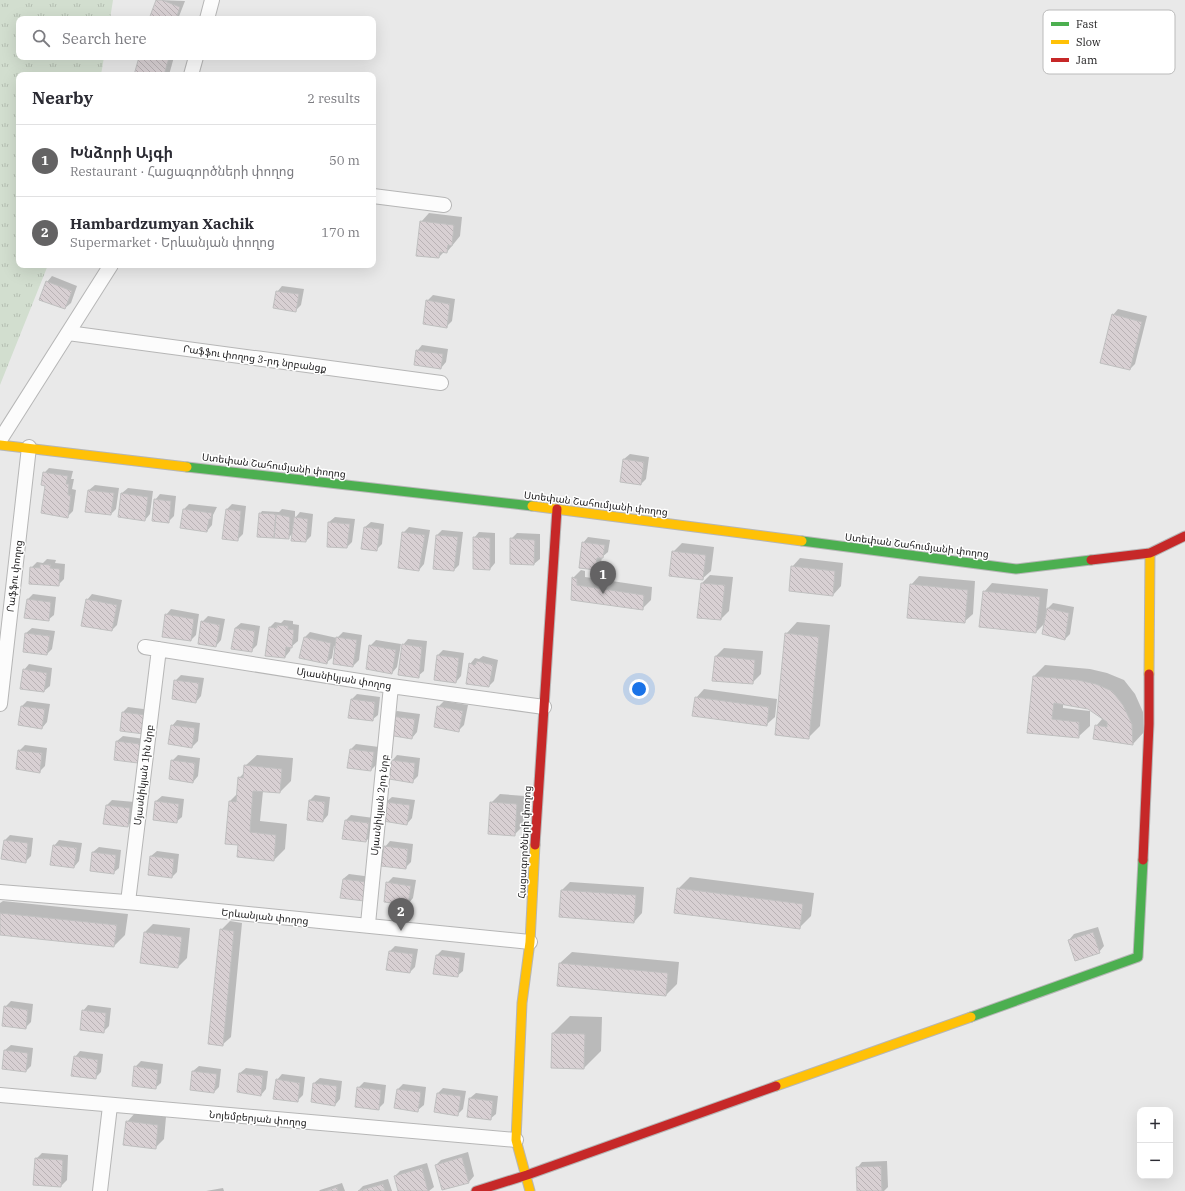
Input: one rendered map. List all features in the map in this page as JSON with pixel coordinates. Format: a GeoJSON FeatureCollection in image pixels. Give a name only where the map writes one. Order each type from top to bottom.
{"type":"FeatureCollection","features":[{"type":"Feature","properties":{"kind":"street"},"geometry":{"type":"LineString","coordinates":[[208,16],[212,0]]}},
{"type":"Feature","properties":{"kind":"street"},"geometry":{"type":"LineString","coordinates":[[192,72],[195,60]]}},
{"type":"Feature","properties":{"kind":"street"},"geometry":{"type":"LineString","coordinates":[[376,196],[444,205]]}},
{"type":"Feature","properties":{"kind":"street"},"geometry":{"type":"LineString","coordinates":[[0,440],[108,268]]}},
{"type":"Feature","properties":{"kind":"street","name":"Րաֆֆու փողոց 3-րդ նրբանցք"},"geometry":{"type":"LineString","coordinates":[[68,333],[441,383]]}},
{"type":"Feature","properties":{"kind":"street","name":"Ստեփան Շահումյանի փողոց"},"geometry":{"type":"LineString","coordinates":[[0,445],[29,447],[557,509],[1016,569],[1150,553],[1185,536]]}},
{"type":"Feature","properties":{"kind":"street","name":"Րաֆֆու փողոց"},"geometry":{"type":"LineString","coordinates":[[0,704],[4,628],[29,447]]}},
{"type":"Feature","properties":{"kind":"street","name":"Հացագործների փողոց"},"geometry":{"type":"LineString","coordinates":[[530,1191],[527,1175],[516,1140],[522,1003],[530,942],[534,855],[557,509]]}},
{"type":"Feature","properties":{"kind":"street"},"geometry":{"type":"LineString","coordinates":[[476,1191],[527,1175],[1138,956],[1149,724],[1150,553]]}},
{"type":"Feature","properties":{"kind":"street","name":"Մյասնիկյան փողոց"},"geometry":{"type":"LineString","coordinates":[[152,648],[391,686],[544,707]]}},
{"type":"Feature","properties":{"kind":"street","name":"Մյասնիկյան 1ին նրբ"},"geometry":{"type":"LineString","coordinates":[[128,902],[152,648]]}},
{"type":"Feature","properties":{"kind":"street","name":"Մյասնիկյան 2րդ նրբ"},"geometry":{"type":"LineString","coordinates":[[368,924],[391,686]]}},
{"type":"Feature","properties":{"kind":"street","name":"Երևանյան փողոց"},"geometry":{"type":"LineString","coordinates":[[0,892],[128,902],[314,921],[368,924],[530,942]]}},
{"type":"Feature","properties":{"kind":"street","name":"Նոյեմբերյան փողոց"},"geometry":{"type":"LineString","coordinates":[[0,1095],[110,1106],[516,1140]]}},
{"type":"Feature","properties":{"kind":"street"},"geometry":{"type":"LineString","coordinates":[[100,1191],[110,1106]]}},
{"type":"Feature","properties":{"kind":"green space"},"geometry":{"type":"Polygon","coordinates":[[[0,0],[113,0],[110,16],[16,16],[16,60],[104,60],[102,72],[16,72],[16,268],[47,268],[0,385],[0,0]]]}},
{"type":"Feature","properties":{"kind":"building"},"geometry":{"type":"Polygon","coordinates":[[[156,0],[162,0],[180,7],[177,16],[150,16],[156,0]]]}},
{"type":"Feature","properties":{"kind":"building"},"geometry":{"type":"Polygon","coordinates":[[[138,60],[168,60],[165,72],[135,72],[138,60]]]}},
{"type":"Feature","properties":{"kind":"building"},"geometry":{"type":"Polygon","coordinates":[[[420,221],[454,225],[452,246],[448,245],[447,253],[440,252],[439,258],[416,256],[420,221]]]}},
{"type":"Feature","properties":{"kind":"building"},"geometry":{"type":"Polygon","coordinates":[[[46,281],[72,291],[65,309],[39,300],[46,281]]]}},
{"type":"Feature","properties":{"kind":"building"},"geometry":{"type":"Polygon","coordinates":[[[276,291],[299,294],[296,312],[273,308],[276,291]]]}},
{"type":"Feature","properties":{"kind":"building"},"geometry":{"type":"Polygon","coordinates":[[[426,300],[450,304],[447,328],[423,324],[426,300]]]}},
{"type":"Feature","properties":{"kind":"building"},"geometry":{"type":"Polygon","coordinates":[[[1112,314],[1142,322],[1130,370],[1100,363],[1112,314]]]}},
{"type":"Feature","properties":{"kind":"building"},"geometry":{"type":"Polygon","coordinates":[[[416,350],[443,354],[441,369],[414,365],[416,350]]]}},
{"type":"Feature","properties":{"kind":"building"},"geometry":{"type":"Polygon","coordinates":[[[623,459],[644,462],[641,485],[620,482],[623,459]]]}},
{"type":"Feature","properties":{"kind":"building"},"geometry":{"type":"Polygon","coordinates":[[[43,472],[68,476],[66,484],[69,484],[68,495],[71,495],[68,518],[41,513],[45,486],[41,485],[43,472]]]}},
{"type":"Feature","properties":{"kind":"building"},"geometry":{"type":"Polygon","coordinates":[[[88,490],[114,493],[111,515],[85,512],[88,490]]]}},
{"type":"Feature","properties":{"kind":"building"},"geometry":{"type":"Polygon","coordinates":[[[121,493],[148,497],[145,521],[118,517],[121,493]]]}},
{"type":"Feature","properties":{"kind":"building"},"geometry":{"type":"Polygon","coordinates":[[[154,499],[171,501],[169,523],[152,521],[154,499]]]}},
{"type":"Feature","properties":{"kind":"building"},"geometry":{"type":"Polygon","coordinates":[[[183,509],[212,513],[211,519],[209,519],[207,532],[180,528],[183,509]]]}},
{"type":"Feature","properties":{"kind":"building"},"geometry":{"type":"Polygon","coordinates":[[[226,509],[241,511],[238,541],[222,539],[226,509]]]}},
{"type":"Feature","properties":{"kind":"building"},"geometry":{"type":"Polygon","coordinates":[[[259,513],[276,514],[274,538],[257,537],[259,513]]]}},
{"type":"Feature","properties":{"kind":"building"},"geometry":{"type":"Polygon","coordinates":[[[276,514],[290,517],[289,539],[274,538],[276,514]]]}},
{"type":"Feature","properties":{"kind":"building"},"geometry":{"type":"Polygon","coordinates":[[[294,517],[308,519],[306,542],[291,541],[294,517]]]}},
{"type":"Feature","properties":{"kind":"building"},"geometry":{"type":"Polygon","coordinates":[[[328,522],[350,524],[347,548],[327,547],[328,522]]]}},
{"type":"Feature","properties":{"kind":"building"},"geometry":{"type":"Polygon","coordinates":[[[364,527],[380,529],[377,551],[361,549],[364,527]]]}},
{"type":"Feature","properties":{"kind":"building"},"geometry":{"type":"Polygon","coordinates":[[[402,532],[425,535],[419,571],[398,568],[402,532]]]}},
{"type":"Feature","properties":{"kind":"building"},"geometry":{"type":"Polygon","coordinates":[[[436,535],[458,537],[454,571],[433,569],[436,535]]]}},
{"type":"Feature","properties":{"kind":"building"},"geometry":{"type":"Polygon","coordinates":[[[473,537],[490,538],[490,570],[473,569],[473,537]]]}},
{"type":"Feature","properties":{"kind":"building"},"geometry":{"type":"Polygon","coordinates":[[[510,538],[535,540],[534,565],[510,564],[510,538]]]}},
{"type":"Feature","properties":{"kind":"building"},"geometry":{"type":"Polygon","coordinates":[[[582,542],[605,545],[603,558],[597,558],[596,570],[579,568],[582,542]]]}},
{"type":"Feature","properties":{"kind":"building"},"geometry":{"type":"Polygon","coordinates":[[[672,551],[706,555],[703,580],[669,576],[672,551]]]}},
{"type":"Feature","properties":{"kind":"building"},"geometry":{"type":"Polygon","coordinates":[[[40,564],[51,565],[50,568],[60,569],[59,586],[29,584],[30,567],[40,568],[40,564]]]}},
{"type":"Feature","properties":{"kind":"building"},"geometry":{"type":"Polygon","coordinates":[[[791,566],[835,571],[833,596],[789,591],[791,566]]]}},
{"type":"Feature","properties":{"kind":"building"},"geometry":{"type":"Polygon","coordinates":[[[572,577],[577,579],[577,585],[644,595],[643,610],[571,600],[572,577]]]}},
{"type":"Feature","properties":{"kind":"building"},"geometry":{"type":"Polygon","coordinates":[[[701,583],[725,585],[721,620],[697,618],[701,583]]]}},
{"type":"Feature","properties":{"kind":"building"},"geometry":{"type":"Polygon","coordinates":[[[910,584],[968,590],[965,623],[907,618],[910,584]]]}},
{"type":"Feature","properties":{"kind":"building"},"geometry":{"type":"Polygon","coordinates":[[[983,591],[1040,597],[1036,633],[979,627],[983,591]]]}},
{"type":"Feature","properties":{"kind":"building"},"geometry":{"type":"Polygon","coordinates":[[[27,599],[51,602],[49,621],[24,618],[27,599]]]}},
{"type":"Feature","properties":{"kind":"building"},"geometry":{"type":"Polygon","coordinates":[[[86,599],[117,605],[112,631],[81,626],[86,599]]]}},
{"type":"Feature","properties":{"kind":"building"},"geometry":{"type":"Polygon","coordinates":[[[1047,608],[1069,613],[1065,640],[1042,634],[1047,608]]]}},
{"type":"Feature","properties":{"kind":"building"},"geometry":{"type":"Polygon","coordinates":[[[165,614],[194,619],[191,641],[162,637],[165,614]]]}},
{"type":"Feature","properties":{"kind":"building"},"geometry":{"type":"Polygon","coordinates":[[[201,621],[220,625],[216,647],[198,644],[201,621]]]}},
{"type":"Feature","properties":{"kind":"building"},"geometry":{"type":"Polygon","coordinates":[[[277,625],[288,626],[288,629],[294,630],[292,648],[286,647],[285,658],[265,656],[269,627],[277,628],[277,625]]]}},
{"type":"Feature","properties":{"kind":"building"},"geometry":{"type":"Polygon","coordinates":[[[235,628],[255,631],[252,652],[231,649],[235,628]]]}},
{"type":"Feature","properties":{"kind":"building"},"geometry":{"type":"Polygon","coordinates":[[[25,633],[50,636],[47,655],[23,652],[25,633]]]}},
{"type":"Feature","properties":{"kind":"building"},"geometry":{"type":"Polygon","coordinates":[[[785,633],[819,637],[809,739],[775,735],[785,633]]]}},
{"type":"Feature","properties":{"kind":"building"},"geometry":{"type":"Polygon","coordinates":[[[304,637],[331,643],[327,664],[299,658],[304,637]]]}},
{"type":"Feature","properties":{"kind":"building"},"geometry":{"type":"Polygon","coordinates":[[[336,637],[357,640],[353,667],[333,664],[336,637]]]}},
{"type":"Feature","properties":{"kind":"building"},"geometry":{"type":"Polygon","coordinates":[[[402,644],[422,647],[419,678],[398,675],[402,644]]]}},
{"type":"Feature","properties":{"kind":"building"},"geometry":{"type":"Polygon","coordinates":[[[369,645],[396,650],[392,674],[366,669],[369,645]]]}},
{"type":"Feature","properties":{"kind":"building"},"geometry":{"type":"Polygon","coordinates":[[[437,655],[459,658],[456,683],[434,680],[437,655]]]}},
{"type":"Feature","properties":{"kind":"building"},"geometry":{"type":"Polygon","coordinates":[[[715,656],[755,660],[753,684],[712,681],[715,656]]]}},
{"type":"Feature","properties":{"kind":"building"},"geometry":{"type":"Polygon","coordinates":[[[477,661],[493,665],[489,687],[466,684],[469,663],[475,665],[477,661]]]}},
{"type":"Feature","properties":{"kind":"building"},"geometry":{"type":"Polygon","coordinates":[[[23,669],[47,673],[44,692],[20,689],[23,669]]]}},
{"type":"Feature","properties":{"kind":"building"},"geometry":{"type":"Polygon","coordinates":[[[1033,676],[1078,680],[1096,684],[1112,691],[1123,705],[1132,724],[1133,745],[1093,739],[1095,725],[1107,727],[1107,722],[1088,709],[1054,703],[1052,719],[1079,722],[1079,738],[1027,733],[1033,676]]]}},
{"type":"Feature","properties":{"kind":"building"},"geometry":{"type":"Polygon","coordinates":[[[174,680],[199,683],[196,703],[172,699],[174,680]]]}},
{"type":"Feature","properties":{"kind":"building"},"geometry":{"type":"Polygon","coordinates":[[[695,697],[769,707],[767,726],[692,716],[695,697]]]}},
{"type":"Feature","properties":{"kind":"building"},"geometry":{"type":"Polygon","coordinates":[[[351,699],[375,702],[373,721],[348,718],[351,699]]]}},
{"type":"Feature","properties":{"kind":"building"},"geometry":{"type":"Polygon","coordinates":[[[21,706],[45,709],[42,729],[18,725],[21,706]]]}},
{"type":"Feature","properties":{"kind":"building"},"geometry":{"type":"Polygon","coordinates":[[[437,706],[463,711],[459,732],[434,727],[437,706]]]}},
{"type":"Feature","properties":{"kind":"building"},"geometry":{"type":"Polygon","coordinates":[[[122,712],[146,715],[144,734],[120,731],[122,712]]]}},
{"type":"Feature","properties":{"kind":"building"},"geometry":{"type":"Polygon","coordinates":[[[390,716],[415,719],[412,739],[388,735],[390,716]]]}},
{"type":"Feature","properties":{"kind":"building"},"geometry":{"type":"Polygon","coordinates":[[[171,725],[195,728],[192,748],[168,744],[171,725]]]}},
{"type":"Feature","properties":{"kind":"building"},"geometry":{"type":"Polygon","coordinates":[[[116,741],[141,744],[138,763],[114,760],[116,741]]]}},
{"type":"Feature","properties":{"kind":"building"},"geometry":{"type":"Polygon","coordinates":[[[350,749],[374,752],[371,771],[347,768],[350,749]]]}},
{"type":"Feature","properties":{"kind":"building"},"geometry":{"type":"Polygon","coordinates":[[[18,750],[42,753],[40,773],[16,769],[18,750]]]}},
{"type":"Feature","properties":{"kind":"building"},"geometry":{"type":"Polygon","coordinates":[[[171,760],[195,763],[193,783],[169,779],[171,760]]]}},
{"type":"Feature","properties":{"kind":"building"},"geometry":{"type":"Polygon","coordinates":[[[391,760],[415,763],[413,783],[389,779],[391,760]]]}},
{"type":"Feature","properties":{"kind":"building"},"geometry":{"type":"Polygon","coordinates":[[[244,765],[282,769],[280,793],[253,791],[250,832],[276,835],[274,861],[237,857],[238,845],[225,844],[229,801],[236,802],[238,777],[243,778],[244,765]]]}},
{"type":"Feature","properties":{"kind":"building"},"geometry":{"type":"Polygon","coordinates":[[[309,800],[325,802],[323,822],[307,820],[309,800]]]}},
{"type":"Feature","properties":{"kind":"building"},"geometry":{"type":"Polygon","coordinates":[[[155,801],[179,804],[177,823],[153,820],[155,801]]]}},
{"type":"Feature","properties":{"kind":"building"},"geometry":{"type":"Polygon","coordinates":[[[385,802],[410,805],[407,825],[383,821],[385,802]]]}},
{"type":"Feature","properties":{"kind":"building"},"geometry":{"type":"Polygon","coordinates":[[[490,802],[517,804],[515,836],[488,834],[490,802]]]}},
{"type":"Feature","properties":{"kind":"building"},"geometry":{"type":"Polygon","coordinates":[[[106,805],[130,808],[128,827],[103,824],[106,805]]]}},
{"type":"Feature","properties":{"kind":"building"},"geometry":{"type":"Polygon","coordinates":[[[345,820],[369,823],[366,842],[342,839],[345,820]]]}},
{"type":"Feature","properties":{"kind":"building"},"geometry":{"type":"Polygon","coordinates":[[[4,840],[28,843],[26,863],[1,859],[4,840]]]}},
{"type":"Feature","properties":{"kind":"building"},"geometry":{"type":"Polygon","coordinates":[[[53,845],[77,848],[74,868],[50,865],[53,845]]]}},
{"type":"Feature","properties":{"kind":"building"},"geometry":{"type":"Polygon","coordinates":[[[384,846],[408,849],[406,869],[381,866],[384,846]]]}},
{"type":"Feature","properties":{"kind":"building"},"geometry":{"type":"Polygon","coordinates":[[[92,852],[116,855],[114,874],[90,871],[92,852]]]}},
{"type":"Feature","properties":{"kind":"building"},"geometry":{"type":"Polygon","coordinates":[[[150,856],[174,859],[172,878],[148,875],[150,856]]]}},
{"type":"Feature","properties":{"kind":"building"},"geometry":{"type":"Polygon","coordinates":[[[343,879],[367,882],[364,901],[340,898],[343,879]]]}},
{"type":"Feature","properties":{"kind":"building"},"geometry":{"type":"Polygon","coordinates":[[[386,882],[411,886],[408,905],[384,902],[386,882]]]}},
{"type":"Feature","properties":{"kind":"building"},"geometry":{"type":"Polygon","coordinates":[[[677,888],[803,904],[800,929],[674,913],[677,888]]]}},
{"type":"Feature","properties":{"kind":"building"},"geometry":{"type":"Polygon","coordinates":[[[561,890],[636,895],[634,923],[559,917],[561,890]]]}},
{"type":"Feature","properties":{"kind":"building"},"geometry":{"type":"Polygon","coordinates":[[[0,913],[117,925],[114,947],[0,935],[0,913]]]}},
{"type":"Feature","properties":{"kind":"building"},"geometry":{"type":"Polygon","coordinates":[[[220,929],[234,931],[223,1046],[208,1044],[220,929]]]}},
{"type":"Feature","properties":{"kind":"building"},"geometry":{"type":"Polygon","coordinates":[[[144,932],[182,937],[178,968],[140,963],[144,932]]]}},
{"type":"Feature","properties":{"kind":"building"},"geometry":{"type":"Polygon","coordinates":[[[1093,932],[1100,953],[1075,961],[1068,940],[1093,932]]]}},
{"type":"Feature","properties":{"kind":"building"},"geometry":{"type":"Polygon","coordinates":[[[389,951],[413,954],[410,973],[386,970],[389,951]]]}},
{"type":"Feature","properties":{"kind":"building"},"geometry":{"type":"Polygon","coordinates":[[[436,955],[460,958],[458,977],[433,974],[436,955]]]}},
{"type":"Feature","properties":{"kind":"building"},"geometry":{"type":"Polygon","coordinates":[[[559,963],[668,973],[666,996],[557,986],[559,963]]]}},
{"type":"Feature","properties":{"kind":"building"},"geometry":{"type":"Polygon","coordinates":[[[4,1006],[28,1010],[26,1029],[2,1026],[4,1006]]]}},
{"type":"Feature","properties":{"kind":"building"},"geometry":{"type":"Polygon","coordinates":[[[82,1010],[106,1013],[104,1033],[80,1030],[82,1010]]]}},
{"type":"Feature","properties":{"kind":"building"},"geometry":{"type":"Polygon","coordinates":[[[552,1033],[585,1034],[584,1069],[551,1068],[552,1033]]]}},
{"type":"Feature","properties":{"kind":"building"},"geometry":{"type":"Polygon","coordinates":[[[4,1050],[28,1053],[26,1072],[2,1069],[4,1050]]]}},
{"type":"Feature","properties":{"kind":"building"},"geometry":{"type":"Polygon","coordinates":[[[74,1056],[98,1060],[96,1079],[71,1076],[74,1056]]]}},
{"type":"Feature","properties":{"kind":"building"},"geometry":{"type":"Polygon","coordinates":[[[134,1066],[158,1070],[156,1089],[132,1086],[134,1066]]]}},
{"type":"Feature","properties":{"kind":"building"},"geometry":{"type":"Polygon","coordinates":[[[192,1071],[217,1074],[214,1093],[190,1090],[192,1071]]]}},
{"type":"Feature","properties":{"kind":"building"},"geometry":{"type":"Polygon","coordinates":[[[239,1073],[263,1076],[261,1096],[237,1092],[239,1073]]]}},
{"type":"Feature","properties":{"kind":"building"},"geometry":{"type":"Polygon","coordinates":[[[276,1079],[300,1083],[298,1102],[273,1099],[276,1079]]]}},
{"type":"Feature","properties":{"kind":"building"},"geometry":{"type":"Polygon","coordinates":[[[313,1083],[337,1086],[335,1106],[311,1102],[313,1083]]]}},
{"type":"Feature","properties":{"kind":"building"},"geometry":{"type":"Polygon","coordinates":[[[357,1087],[381,1090],[379,1110],[355,1107],[357,1087]]]}},
{"type":"Feature","properties":{"kind":"building"},"geometry":{"type":"Polygon","coordinates":[[[397,1089],[421,1092],[418,1112],[394,1108],[397,1089]]]}},
{"type":"Feature","properties":{"kind":"building"},"geometry":{"type":"Polygon","coordinates":[[[437,1093],[461,1096],[458,1116],[434,1112],[437,1093]]]}},
{"type":"Feature","properties":{"kind":"building"},"geometry":{"type":"Polygon","coordinates":[[[469,1098],[493,1101],[491,1120],[467,1117],[469,1098]]]}},
{"type":"Feature","properties":{"kind":"building"},"geometry":{"type":"Polygon","coordinates":[[[126,1121],[158,1125],[156,1149],[123,1145],[126,1121]]]}},
{"type":"Feature","properties":{"kind":"building"},"geometry":{"type":"Polygon","coordinates":[[[462,1157],[469,1183],[442,1190],[435,1165],[462,1157]]]}},
{"type":"Feature","properties":{"kind":"building"},"geometry":{"type":"Polygon","coordinates":[[[35,1158],[63,1160],[61,1187],[33,1185],[35,1158]]]}},
{"type":"Feature","properties":{"kind":"building"},"geometry":{"type":"Polygon","coordinates":[[[881,1166],[882,1191],[857,1191],[856,1167],[881,1166]]]}},
{"type":"Feature","properties":{"kind":"building"},"geometry":{"type":"Polygon","coordinates":[[[422,1168],[428,1191],[398,1191],[394,1176],[422,1168]]]}},
{"type":"Feature","properties":{"kind":"building"},"geometry":{"type":"Polygon","coordinates":[[[383,1184],[385,1191],[358,1191],[383,1184]]]}},
{"type":"Feature","properties":{"kind":"building"},"geometry":{"type":"Polygon","coordinates":[[[337,1187],[338,1191],[325,1191],[337,1187]]]}},
{"type":"Feature","properties":{"kind":"traffic: fast"},"geometry":{"type":"LineString","coordinates":[[187,467],[532,506]]}},
{"type":"Feature","properties":{"kind":"traffic: fast"},"geometry":{"type":"LineString","coordinates":[[802,541],[1016,569],[1091,560]]}},
{"type":"Feature","properties":{"kind":"traffic: fast"},"geometry":{"type":"LineString","coordinates":[[971,1017],[1138,957],[1143,860]]}},
{"type":"Feature","properties":{"kind":"traffic: slow"},"geometry":{"type":"LineString","coordinates":[[0,445],[187,467]]}},
{"type":"Feature","properties":{"kind":"traffic: slow"},"geometry":{"type":"LineString","coordinates":[[532,506],[802,541]]}},
{"type":"Feature","properties":{"kind":"traffic: slow"},"geometry":{"type":"LineString","coordinates":[[1149,674],[1150,553]]}},
{"type":"Feature","properties":{"kind":"traffic: slow"},"geometry":{"type":"LineString","coordinates":[[530,1191],[516,1140],[522,1003],[530,942],[535,845]]}},
{"type":"Feature","properties":{"kind":"traffic: slow"},"geometry":{"type":"LineString","coordinates":[[776,1086],[971,1017]]}},
{"type":"Feature","properties":{"kind":"traffic: jam"},"geometry":{"type":"LineString","coordinates":[[535,845],[557,509]]}},
{"type":"Feature","properties":{"kind":"traffic: jam"},"geometry":{"type":"LineString","coordinates":[[1091,560],[1150,553],[1185,536]]}},
{"type":"Feature","properties":{"kind":"traffic: jam"},"geometry":{"type":"LineString","coordinates":[[1143,860],[1149,724],[1149,674]]}},
{"type":"Feature","properties":{"kind":"traffic: jam"},"geometry":{"type":"LineString","coordinates":[[476,1191],[527,1175],[776,1086]]}},
{"type":"Feature","properties":{"kind":"place","name":"Խնձորի Այգի"},"geometry":{"type":"Point","coordinates":[603,594]}},
{"type":"Feature","properties":{"kind":"place","name":"Hambardzumyan Xachik"},"geometry":{"type":"Point","coordinates":[401,931]}}]}
